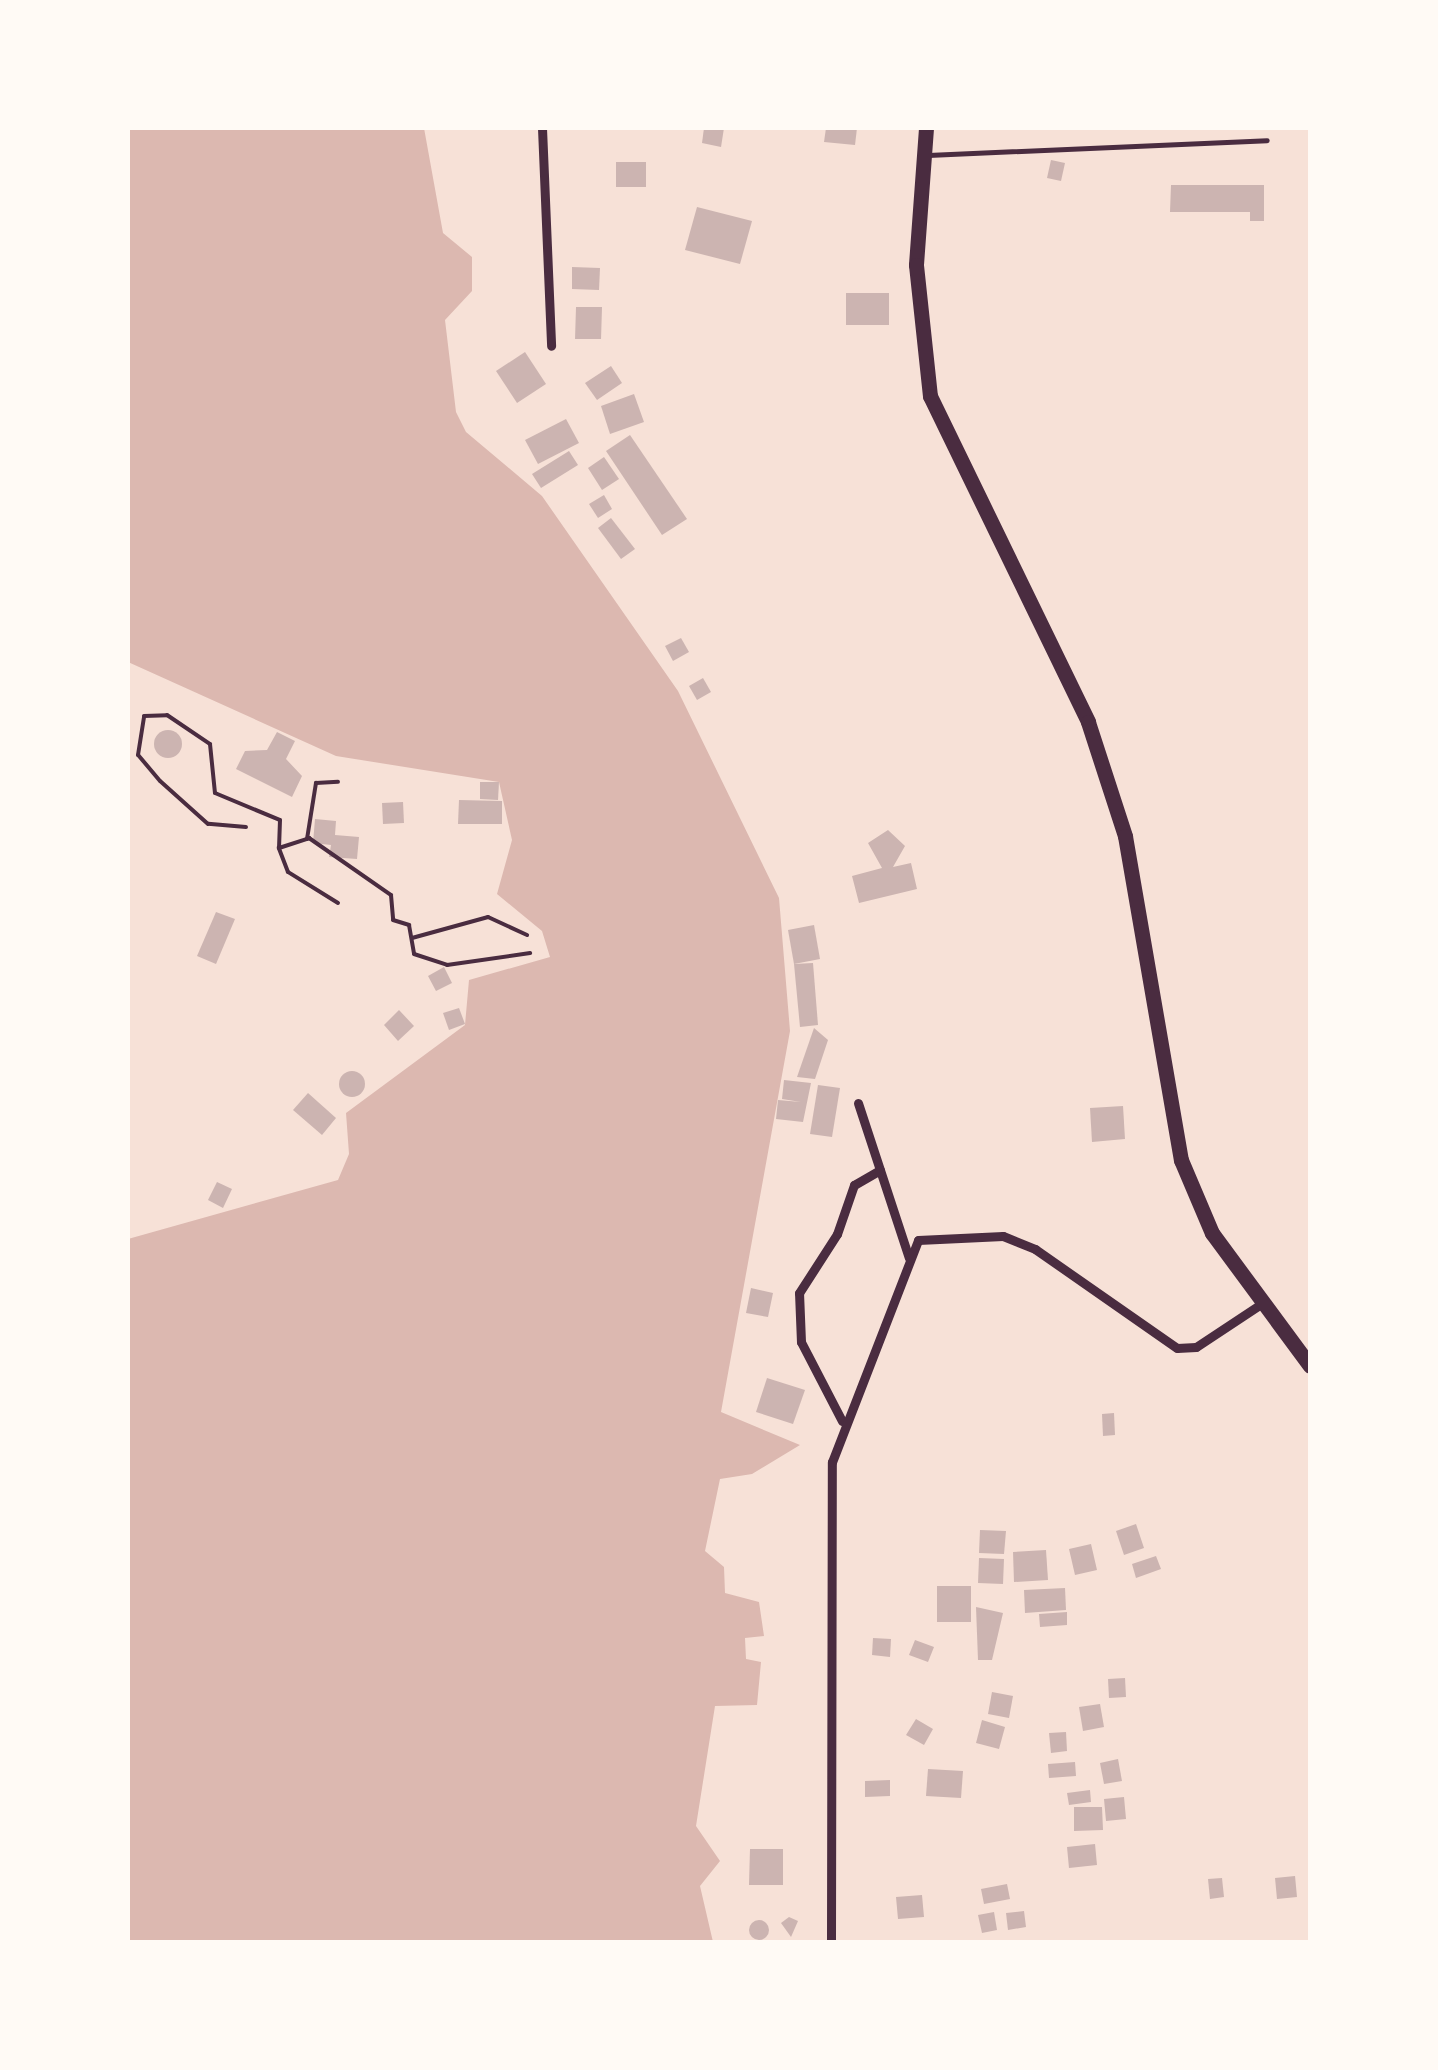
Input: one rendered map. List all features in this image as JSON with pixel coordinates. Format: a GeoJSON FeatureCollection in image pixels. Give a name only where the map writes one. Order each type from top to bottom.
{"type":"FeatureCollection","features":[{"type":"Feature","properties":{"kind":"main road"},"geometry":{"type":"LineString","coordinates":[[926,128],[916,265],[930,396],[1088,722],[1125,836],[1181,1160],[1212,1233],[1310,1366]]}},
{"type":"Feature","properties":{"kind":"street"},"geometry":{"type":"LineString","coordinates":[[542,128],[550,346]]}},
{"type":"Feature","properties":{"kind":"street"},"geometry":{"type":"LineString","coordinates":[[858,1103],[909,1258]]}},
{"type":"Feature","properties":{"kind":"street"},"geometry":{"type":"LineString","coordinates":[[842,1421],[801,1342],[799,1293],[837,1234],[854,1185],[880,1170]]}},
{"type":"Feature","properties":{"kind":"street"},"geometry":{"type":"LineString","coordinates":[[832,1942],[827,1598],[842,1421],[918,1240],[938,1232],[1003,1236],[1177,1348],[1196,1347],[1264,1302]]}},
{"type":"Feature","properties":{"kind":"lane"},"geometry":{"type":"LineString","coordinates":[[925,155],[1267,140]]}},
{"type":"Feature","properties":{"kind":"path"},"geometry":{"type":"LineString","coordinates":[[246,827],[208,824],[160,781],[138,755],[144,716],[167,715],[210,744],[215,793],[280,820],[279,848],[288,872],[338,904]]}},
{"type":"Feature","properties":{"kind":"path"},"geometry":{"type":"LineString","coordinates":[[307,838],[316,783],[338,782]]}},
{"type":"Feature","properties":{"kind":"path"},"geometry":{"type":"LineString","coordinates":[[279,848],[307,838]]}},
{"type":"Feature","properties":{"kind":"path"},"geometry":{"type":"LineString","coordinates":[[307,838],[391,895],[393,920],[409,925],[414,954],[447,964],[530,953]]}},
{"type":"Feature","properties":{"kind":"path"},"geometry":{"type":"LineString","coordinates":[[412,938],[488,916],[527,936]]}},
{"type":"Feature","properties":{"kind":"shaded area"},"geometry":{"type":"Polygon","coordinates":[[[128,128],[424,128],[443,233],[472,257],[472,291],[445,320],[456,412],[466,432],[542,496],[678,691],[779,898],[790,1031],[721,1412],[800,1445],[752,1474],[720,1479],[705,1551],[724,1567],[725,1593],[759,1602],[764,1636],[745,1638],[746,1659],[761,1662],[757,1705],[715,1706],[696,1826],[720,1861],[700,1886],[713,1942],[128,1942],[128,1239],[338,1180],[349,1154],[346,1113],[465,1025],[469,980],[550,957],[542,931],[497,894],[512,840],[499,782],[336,756],[128,662],[128,128]]]}},
{"type":"Feature","properties":{"kind":"building"},"geometry":{"type":"Polygon","coordinates":[[[704,128],[724,128],[721,147],[702,143],[704,128]]]}},
{"type":"Feature","properties":{"kind":"building"},"geometry":{"type":"Polygon","coordinates":[[[826,128],[857,128],[855,145],[824,142],[826,128]]]}},
{"type":"Feature","properties":{"kind":"building"},"geometry":{"type":"Polygon","coordinates":[[[1051,160],[1065,163],[1061,181],[1047,178],[1051,160]]]}},
{"type":"Feature","properties":{"kind":"building"},"geometry":{"type":"Polygon","coordinates":[[[616,162],[646,162],[646,187],[616,187],[616,162]]]}},
{"type":"Feature","properties":{"kind":"building"},"geometry":{"type":"Polygon","coordinates":[[[1171,185],[1264,185],[1264,221],[1250,221],[1250,212],[1170,212],[1171,185]]]}},
{"type":"Feature","properties":{"kind":"building"},"geometry":{"type":"Polygon","coordinates":[[[697,207],[752,221],[740,264],[685,250],[697,207]]]}},
{"type":"Feature","properties":{"kind":"building"},"geometry":{"type":"Polygon","coordinates":[[[572,267],[600,268],[599,290],[572,289],[572,267]]]}},
{"type":"Feature","properties":{"kind":"building"},"geometry":{"type":"Polygon","coordinates":[[[846,293],[889,293],[889,325],[846,325],[846,293]]]}},
{"type":"Feature","properties":{"kind":"building"},"geometry":{"type":"Polygon","coordinates":[[[576,307],[602,307],[601,339],[575,339],[576,307]]]}},
{"type":"Feature","properties":{"kind":"building"},"geometry":{"type":"Polygon","coordinates":[[[525,352],[546,384],[517,403],[496,371],[525,352]]]}},
{"type":"Feature","properties":{"kind":"building"},"geometry":{"type":"Polygon","coordinates":[[[611,366],[622,383],[597,400],[585,383],[611,366]]]}},
{"type":"Feature","properties":{"kind":"building"},"geometry":{"type":"Polygon","coordinates":[[[634,394],[644,422],[610,434],[601,406],[634,394]]]}},
{"type":"Feature","properties":{"kind":"building"},"geometry":{"type":"Polygon","coordinates":[[[566,419],[579,443],[538,464],[525,440],[566,419]]]}},
{"type":"Feature","properties":{"kind":"building"},"geometry":{"type":"Polygon","coordinates":[[[630,435],[687,519],[662,535],[606,451],[630,435]]]}},
{"type":"Feature","properties":{"kind":"building"},"geometry":{"type":"Polygon","coordinates":[[[569,451],[578,465],[541,488],[532,474],[569,451]]]}},
{"type":"Feature","properties":{"kind":"building"},"geometry":{"type":"Polygon","coordinates":[[[604,457],[619,479],[602,490],[588,468],[604,457]]]}},
{"type":"Feature","properties":{"kind":"building"},"geometry":{"type":"Polygon","coordinates":[[[604,495],[612,509],[598,518],[589,504],[604,495]]]}},
{"type":"Feature","properties":{"kind":"building"},"geometry":{"type":"Polygon","coordinates":[[[611,518],[635,549],[621,559],[598,528],[611,518]]]}},
{"type":"Feature","properties":{"kind":"building"},"geometry":{"type":"Polygon","coordinates":[[[681,638],[689,652],[673,661],[665,646],[681,638]]]}},
{"type":"Feature","properties":{"kind":"building"},"geometry":{"type":"Polygon","coordinates":[[[703,678],[711,692],[697,700],[689,686],[703,678]]]}},
{"type":"Feature","properties":{"kind":"building"},"geometry":{"type":"Polygon","coordinates":[[[168,730],[178,734],[182,744],[178,754],[168,758],[158,754],[154,744],[158,734],[168,730]]]}},
{"type":"Feature","properties":{"kind":"building"},"geometry":{"type":"Polygon","coordinates":[[[277,732],[295,741],[286,759],[302,776],[292,797],[236,769],[245,751],[267,750],[277,732]]]}},
{"type":"Feature","properties":{"kind":"building"},"geometry":{"type":"Polygon","coordinates":[[[480,782],[499,782],[498,800],[480,799],[480,782]]]}},
{"type":"Feature","properties":{"kind":"building"},"geometry":{"type":"Polygon","coordinates":[[[459,800],[502,801],[502,824],[458,824],[459,800]]]}},
{"type":"Feature","properties":{"kind":"building"},"geometry":{"type":"Polygon","coordinates":[[[403,802],[404,823],[383,824],[382,803],[403,802]]]}},
{"type":"Feature","properties":{"kind":"building"},"geometry":{"type":"Polygon","coordinates":[[[315,819],[336,821],[335,835],[359,837],[357,859],[329,857],[331,845],[313,843],[315,819]]]}},
{"type":"Feature","properties":{"kind":"building"},"geometry":{"type":"Polygon","coordinates":[[[888,830],[905,846],[893,867],[911,863],[917,889],[859,903],[852,876],[882,868],[868,843],[888,830]]]}},
{"type":"Feature","properties":{"kind":"building"},"geometry":{"type":"Polygon","coordinates":[[[216,912],[235,919],[216,964],[197,956],[216,912]]]}},
{"type":"Feature","properties":{"kind":"building"},"geometry":{"type":"Polygon","coordinates":[[[814,925],[820,959],[794,964],[788,930],[814,925]]]}},
{"type":"Feature","properties":{"kind":"building"},"geometry":{"type":"Polygon","coordinates":[[[813,963],[818,1025],[800,1027],[794,964],[813,963]]]}},
{"type":"Feature","properties":{"kind":"building"},"geometry":{"type":"Polygon","coordinates":[[[444,967],[452,983],[436,991],[428,976],[444,967]]]}},
{"type":"Feature","properties":{"kind":"building"},"geometry":{"type":"Polygon","coordinates":[[[459,1008],[465,1024],[449,1030],[443,1013],[459,1008]]]}},
{"type":"Feature","properties":{"kind":"building"},"geometry":{"type":"Polygon","coordinates":[[[399,1010],[414,1026],[398,1041],[384,1025],[399,1010]]]}},
{"type":"Feature","properties":{"kind":"building"},"geometry":{"type":"Polygon","coordinates":[[[814,1028],[828,1040],[815,1079],[797,1077],[814,1028]]]}},
{"type":"Feature","properties":{"kind":"building"},"geometry":{"type":"Polygon","coordinates":[[[352,1071],[361,1075],[365,1084],[361,1093],[352,1097],[343,1093],[339,1084],[343,1075],[352,1071]]]}},
{"type":"Feature","properties":{"kind":"building"},"geometry":{"type":"Polygon","coordinates":[[[784,1080],[811,1083],[803,1122],[776,1119],[778,1100],[801,1102],[782,1099],[784,1080]]]}},
{"type":"Feature","properties":{"kind":"building"},"geometry":{"type":"Polygon","coordinates":[[[818,1085],[840,1088],[832,1137],[810,1134],[818,1085]]]}},
{"type":"Feature","properties":{"kind":"building"},"geometry":{"type":"Polygon","coordinates":[[[308,1093],[336,1118],[322,1135],[293,1110],[308,1093]]]}},
{"type":"Feature","properties":{"kind":"building"},"geometry":{"type":"Polygon","coordinates":[[[1123,1106],[1125,1139],[1092,1142],[1090,1108],[1123,1106]]]}},
{"type":"Feature","properties":{"kind":"building"},"geometry":{"type":"Polygon","coordinates":[[[217,1182],[232,1189],[223,1208],[208,1200],[217,1182]]]}},
{"type":"Feature","properties":{"kind":"building"},"geometry":{"type":"Polygon","coordinates":[[[751,1288],[773,1293],[768,1317],[746,1313],[751,1288]]]}},
{"type":"Feature","properties":{"kind":"building"},"geometry":{"type":"Polygon","coordinates":[[[767,1378],[805,1390],[793,1424],[756,1412],[767,1378]]]}},
{"type":"Feature","properties":{"kind":"building"},"geometry":{"type":"Polygon","coordinates":[[[1114,1413],[1115,1435],[1103,1436],[1102,1414],[1114,1413]]]}},
{"type":"Feature","properties":{"kind":"building"},"geometry":{"type":"Polygon","coordinates":[[[1136,1524],[1144,1548],[1124,1555],[1116,1531],[1136,1524]]]}},
{"type":"Feature","properties":{"kind":"building"},"geometry":{"type":"Polygon","coordinates":[[[980,1530],[1006,1531],[1004,1554],[979,1553],[980,1530]]]}},
{"type":"Feature","properties":{"kind":"building"},"geometry":{"type":"Polygon","coordinates":[[[1091,1544],[1097,1570],[1075,1575],[1069,1549],[1091,1544]]]}},
{"type":"Feature","properties":{"kind":"building"},"geometry":{"type":"Polygon","coordinates":[[[1046,1550],[1048,1580],[1014,1582],[1013,1552],[1046,1550]]]}},
{"type":"Feature","properties":{"kind":"building"},"geometry":{"type":"Polygon","coordinates":[[[1156,1556],[1161,1569],[1136,1578],[1132,1564],[1156,1556]]]}},
{"type":"Feature","properties":{"kind":"building"},"geometry":{"type":"Polygon","coordinates":[[[979,1558],[1004,1559],[1003,1584],[978,1583],[979,1558]]]}},
{"type":"Feature","properties":{"kind":"building"},"geometry":{"type":"Polygon","coordinates":[[[937,1586],[971,1586],[971,1622],[937,1622],[937,1586]]]}},
{"type":"Feature","properties":{"kind":"building"},"geometry":{"type":"Polygon","coordinates":[[[1065,1588],[1066,1610],[1025,1613],[1024,1590],[1065,1588]]]}},
{"type":"Feature","properties":{"kind":"building"},"geometry":{"type":"Polygon","coordinates":[[[976,1607],[1003,1613],[992,1660],[978,1660],[976,1607]]]}},
{"type":"Feature","properties":{"kind":"building"},"geometry":{"type":"Polygon","coordinates":[[[1067,1612],[1067,1625],[1040,1627],[1039,1614],[1067,1612]]]}},
{"type":"Feature","properties":{"kind":"building"},"geometry":{"type":"Polygon","coordinates":[[[873,1638],[891,1639],[890,1657],[872,1655],[873,1638]]]}},
{"type":"Feature","properties":{"kind":"building"},"geometry":{"type":"Polygon","coordinates":[[[915,1640],[934,1647],[928,1662],[909,1655],[915,1640]]]}},
{"type":"Feature","properties":{"kind":"building"},"geometry":{"type":"Polygon","coordinates":[[[1125,1678],[1126,1697],[1109,1698],[1108,1679],[1125,1678]]]}},
{"type":"Feature","properties":{"kind":"building"},"geometry":{"type":"Polygon","coordinates":[[[992,1692],[1013,1696],[1009,1718],[988,1714],[992,1692]]]}},
{"type":"Feature","properties":{"kind":"building"},"geometry":{"type":"Polygon","coordinates":[[[1100,1704],[1104,1727],[1083,1731],[1079,1707],[1100,1704]]]}},
{"type":"Feature","properties":{"kind":"building"},"geometry":{"type":"Polygon","coordinates":[[[916,1719],[933,1729],[924,1745],[906,1735],[916,1719]]]}},
{"type":"Feature","properties":{"kind":"building"},"geometry":{"type":"Polygon","coordinates":[[[982,1720],[1005,1727],[999,1749],[976,1743],[982,1720]]]}},
{"type":"Feature","properties":{"kind":"building"},"geometry":{"type":"Polygon","coordinates":[[[1066,1732],[1067,1751],[1051,1753],[1049,1733],[1066,1732]]]}},
{"type":"Feature","properties":{"kind":"building"},"geometry":{"type":"Polygon","coordinates":[[[1118,1759],[1122,1781],[1104,1784],[1100,1763],[1118,1759]]]}},
{"type":"Feature","properties":{"kind":"building"},"geometry":{"type":"Polygon","coordinates":[[[1075,1762],[1076,1776],[1049,1778],[1048,1764],[1075,1762]]]}},
{"type":"Feature","properties":{"kind":"building"},"geometry":{"type":"Polygon","coordinates":[[[928,1769],[963,1771],[961,1798],[926,1796],[928,1769]]]}},
{"type":"Feature","properties":{"kind":"building"},"geometry":{"type":"Polygon","coordinates":[[[890,1780],[890,1796],[865,1797],[865,1781],[890,1780]]]}},
{"type":"Feature","properties":{"kind":"building"},"geometry":{"type":"Polygon","coordinates":[[[1090,1790],[1091,1802],[1069,1805],[1067,1793],[1090,1790]]]}},
{"type":"Feature","properties":{"kind":"building"},"geometry":{"type":"Polygon","coordinates":[[[1124,1797],[1126,1819],[1106,1821],[1104,1799],[1124,1797]]]}},
{"type":"Feature","properties":{"kind":"building"},"geometry":{"type":"Polygon","coordinates":[[[1074,1807],[1102,1807],[1103,1830],[1074,1831],[1074,1807]]]}},
{"type":"Feature","properties":{"kind":"building"},"geometry":{"type":"Polygon","coordinates":[[[1095,1844],[1097,1865],[1069,1868],[1067,1847],[1095,1844]]]}},
{"type":"Feature","properties":{"kind":"building"},"geometry":{"type":"Polygon","coordinates":[[[750,1849],[783,1849],[783,1885],[749,1885],[750,1849]]]}},
{"type":"Feature","properties":{"kind":"building"},"geometry":{"type":"Polygon","coordinates":[[[1295,1876],[1297,1897],[1277,1899],[1275,1878],[1295,1876]]]}},
{"type":"Feature","properties":{"kind":"building"},"geometry":{"type":"Polygon","coordinates":[[[1222,1878],[1224,1897],[1210,1899],[1208,1879],[1222,1878]]]}},
{"type":"Feature","properties":{"kind":"building"},"geometry":{"type":"Polygon","coordinates":[[[1007,1884],[1010,1899],[984,1904],[981,1889],[1007,1884]]]}},
{"type":"Feature","properties":{"kind":"building"},"geometry":{"type":"Polygon","coordinates":[[[922,1895],[924,1917],[898,1919],[896,1897],[922,1895]]]}},
{"type":"Feature","properties":{"kind":"building"},"geometry":{"type":"Polygon","coordinates":[[[1024,1911],[1026,1927],[1008,1930],[1006,1913],[1024,1911]]]}},
{"type":"Feature","properties":{"kind":"building"},"geometry":{"type":"Polygon","coordinates":[[[994,1912],[997,1930],[982,1933],[978,1915],[994,1912]]]}},
{"type":"Feature","properties":{"kind":"building"},"geometry":{"type":"Polygon","coordinates":[[[789,1917],[798,1921],[791,1937],[781,1923],[789,1917]]]}},
{"type":"Feature","properties":{"kind":"building"},"geometry":{"type":"Polygon","coordinates":[[[759,1920],[769,1930],[759,1940],[749,1930],[759,1920]]]}}]}
